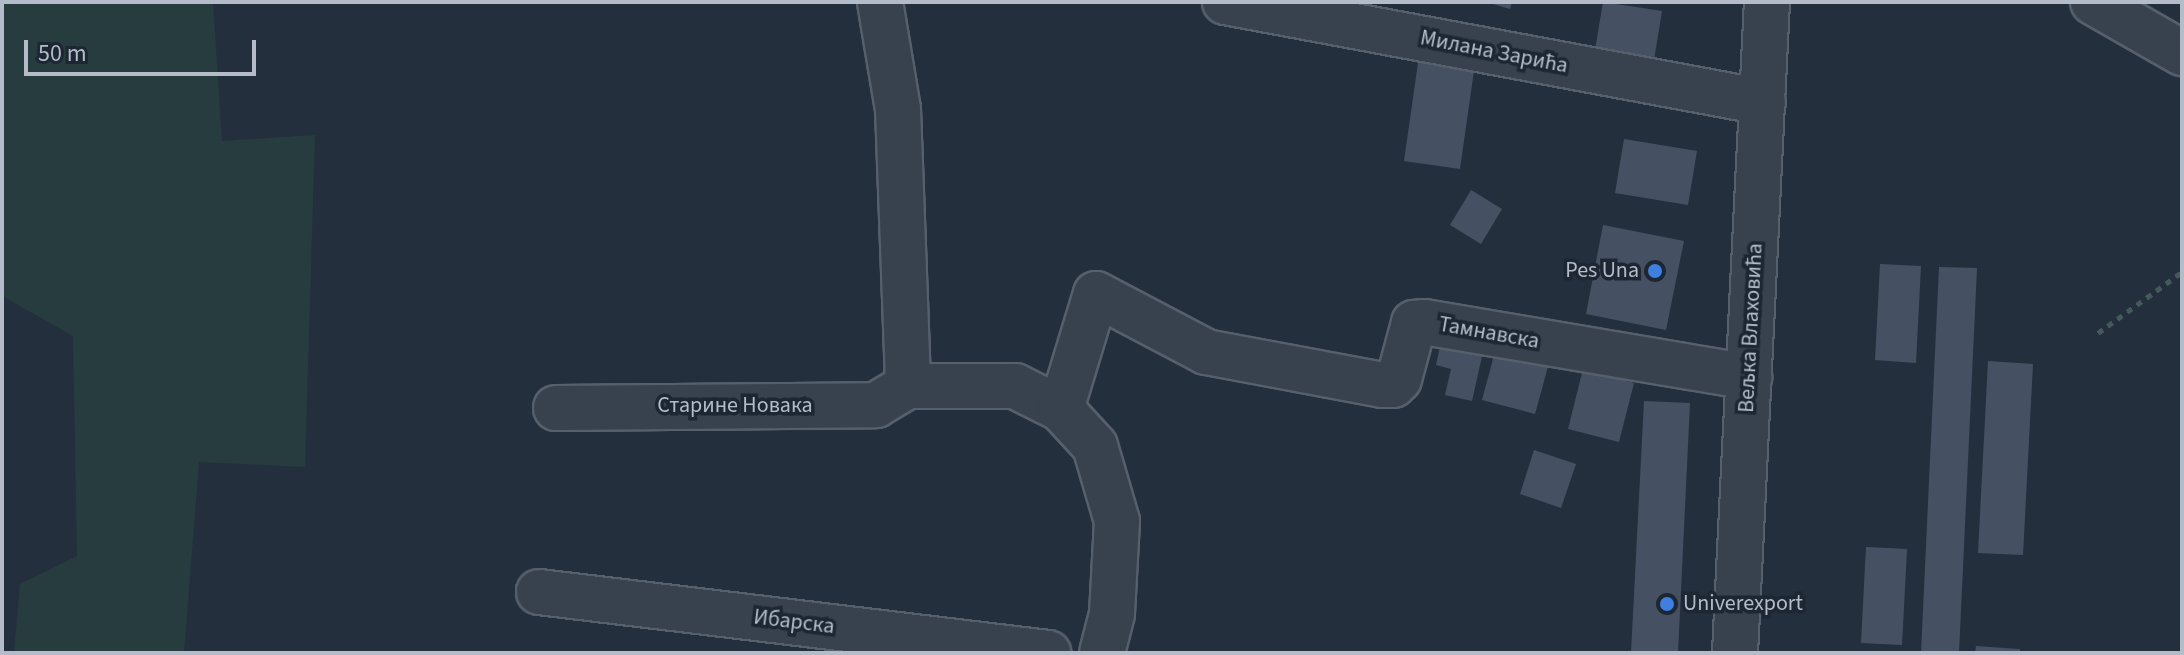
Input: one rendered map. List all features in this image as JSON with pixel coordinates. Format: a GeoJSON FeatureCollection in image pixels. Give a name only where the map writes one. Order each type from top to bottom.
{"type":"FeatureCollection","features":[{"type":"Feature","properties":{"kind":"street"},"geometry":{"type":"LineString","coordinates":[[880,2],[898,109],[908,386],[1015,386],[1061,409],[1095,446],[1117,521],[1112,614],[1102,653]]}},
{"type":"Feature","properties":{"kind":"street","name":"Милана Зарића"},"geometry":{"type":"LineString","coordinates":[[1225,2],[1763,102]]}},
{"type":"Feature","properties":{"kind":"street","name":"Вељка Влаховића"},"geometry":{"type":"LineString","coordinates":[[1735,653],[1767,2]]}},
{"type":"Feature","properties":{"kind":"street"},"geometry":{"type":"LineString","coordinates":[[2093,2],[2182,53]]}},
{"type":"Feature","properties":{"kind":"street","name":"Тамнавска"},"geometry":{"type":"LineString","coordinates":[[1061,409],[1096,294],[1206,352],[1382,385],[1393,385],[1399,379],[1414,323],[1424,322],[1749,377]]}},
{"type":"Feature","properties":{"kind":"street","name":"Старине Новака"},"geometry":{"type":"LineString","coordinates":[[556,408],[876,405],[908,386]]}},
{"type":"Feature","properties":{"kind":"street","name":"Ибарска"},"geometry":{"type":"LineString","coordinates":[[539,592],[1048,653]]}},
{"type":"Feature","properties":{"kind":"path"},"geometry":{"type":"LineString","coordinates":[[2098,333],[2182,272]]}},
{"type":"Feature","properties":{"kind":"green space"},"geometry":{"type":"Polygon","coordinates":[[[2,2],[213,2],[222,141],[315,135],[305,467],[199,462],[184,653],[14,653],[20,584],[77,556],[73,336],[2,296],[2,2]]]}},
{"type":"Feature","properties":{"kind":"building"},"geometry":{"type":"Polygon","coordinates":[[[1486,2],[1512,2],[1510,9],[1486,2]]]}},
{"type":"Feature","properties":{"kind":"building"},"geometry":{"type":"Polygon","coordinates":[[[1603,2],[1662,11],[1654,60],[1595,50],[1603,2]]]}},
{"type":"Feature","properties":{"kind":"building"},"geometry":{"type":"Polygon","coordinates":[[[1419,56],[1475,64],[1460,169],[1404,161],[1419,56]]]}},
{"type":"Feature","properties":{"kind":"building"},"geometry":{"type":"Polygon","coordinates":[[[1624,139],[1697,151],[1688,205],[1615,193],[1624,139]]]}},
{"type":"Feature","properties":{"kind":"building"},"geometry":{"type":"Polygon","coordinates":[[[1471,190],[1502,209],[1481,244],[1450,225],[1471,190]]]}},
{"type":"Feature","properties":{"kind":"building"},"geometry":{"type":"Polygon","coordinates":[[[1603,225],[1684,241],[1666,330],[1586,314],[1603,225]]]}},
{"type":"Feature","properties":{"kind":"building"},"geometry":{"type":"Polygon","coordinates":[[[1880,264],[1921,266],[1916,363],[1875,360],[1880,264]]]}},
{"type":"Feature","properties":{"kind":"building"},"geometry":{"type":"Polygon","coordinates":[[[1939,267],[1977,268],[1959,653],[1921,653],[1939,267]]]}},
{"type":"Feature","properties":{"kind":"building"},"geometry":{"type":"Polygon","coordinates":[[[1441,342],[1483,352],[1472,401],[1445,395],[1451,369],[1436,365],[1441,342]]]}},
{"type":"Feature","properties":{"kind":"building"},"geometry":{"type":"Polygon","coordinates":[[[1496,348],[1549,363],[1535,414],[1482,400],[1496,348]]]}},
{"type":"Feature","properties":{"kind":"building"},"geometry":{"type":"Polygon","coordinates":[[[1988,361],[2033,364],[2023,555],[1978,553],[1988,361]]]}},
{"type":"Feature","properties":{"kind":"building"},"geometry":{"type":"Polygon","coordinates":[[[1583,369],[1634,383],[1619,442],[1568,429],[1583,369]]]}},
{"type":"Feature","properties":{"kind":"building"},"geometry":{"type":"Polygon","coordinates":[[[1644,401],[1690,403],[1678,653],[1631,653],[1644,401]]]}},
{"type":"Feature","properties":{"kind":"building"},"geometry":{"type":"Polygon","coordinates":[[[1534,450],[1576,464],[1561,508],[1520,494],[1534,450]]]}},
{"type":"Feature","properties":{"kind":"building"},"geometry":{"type":"Polygon","coordinates":[[[1866,547],[1907,549],[1902,645],[1861,643],[1866,547]]]}},
{"type":"Feature","properties":{"kind":"building"},"geometry":{"type":"Polygon","coordinates":[[[1976,646],[2020,649],[2020,653],[1975,653],[1976,646]]]}},
{"type":"Feature","properties":{"kind":"place","name":"Pes Una"},"geometry":{"type":"Point","coordinates":[1655,271]}},
{"type":"Feature","properties":{"kind":"place","name":"Univerexport"},"geometry":{"type":"Point","coordinates":[1667,604]}}]}
